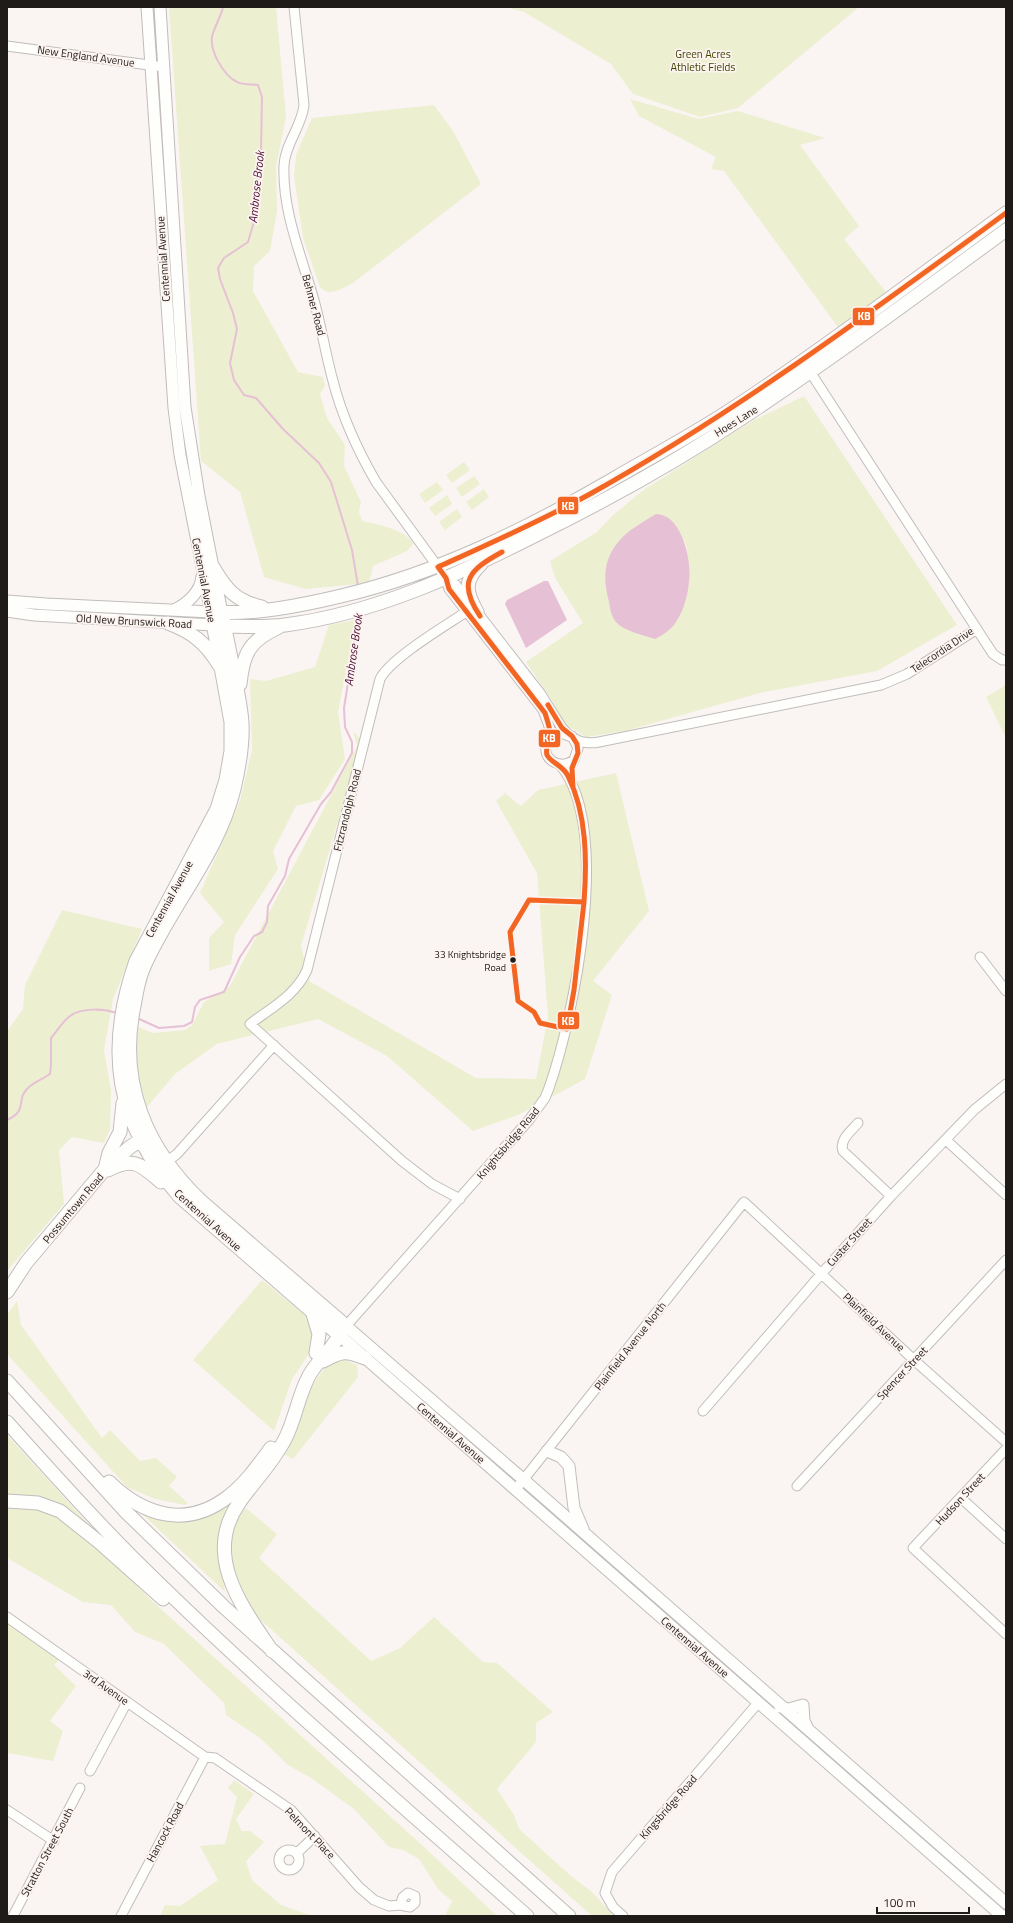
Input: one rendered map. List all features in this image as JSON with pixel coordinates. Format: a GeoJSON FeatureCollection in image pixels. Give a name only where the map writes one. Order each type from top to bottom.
{"type":"FeatureCollection","features":[{"type":"Feature","properties":{"kind":"highway","name":"Hoes Lane"},"geometry":{"type":"LineString","coordinates":[[438,566],[504,537],[575,501],[688,436],[803,360],[1006,213]]}},
{"type":"Feature","properties":{"kind":"highway","name":"Hoes Lane"},"geometry":{"type":"LineString","coordinates":[[446,578],[484,561],[630,487],[744,417],[810,372],[1006,230]]}},
{"type":"Feature","properties":{"kind":"highway"},"geometry":{"type":"LineString","coordinates":[[472,612],[468,585],[473,572],[484,561]]}},
{"type":"Feature","properties":{"kind":"highway","name":"Old New Brunswick Road"},"geometry":{"type":"LineString","coordinates":[[216,612],[271,609],[311,603],[371,589],[438,566]]}},
{"type":"Feature","properties":{"kind":"highway"},"geometry":{"type":"LineString","coordinates":[[207,567],[234,596],[248,604],[271,609]]}},
{"type":"Feature","properties":{"kind":"highway","name":"Old New Brunswick Road"},"geometry":{"type":"LineString","coordinates":[[219,626],[284,625],[341,614],[372,606],[420,590],[446,578]]}},
{"type":"Feature","properties":{"kind":"highway","name":"Centennial Avenue"},"geometry":{"type":"LineString","coordinates":[[128,1009],[143,970],[213,842],[225,816],[239,769],[242,746],[242,722],[239,698],[216,612]]}},
{"type":"Feature","properties":{"kind":"highway"},"geometry":{"type":"LineString","coordinates":[[168,622],[187,630],[212,654],[223,672]]}},
{"type":"Feature","properties":{"kind":"highway"},"geometry":{"type":"LineString","coordinates":[[239,698],[241,670],[247,653],[259,638],[284,625]]}},
{"type":"Feature","properties":{"kind":"highway","name":"Centennial Avenue"},"geometry":{"type":"LineString","coordinates":[[219,626],[223,672],[231,722],[231,751],[226,780],[218,808],[136,961],[119,1061],[123,1091],[131,1118],[185,1186],[342,1330]]}},
{"type":"Feature","properties":{"kind":"highway","name":"Centennial Avenue"},"geometry":{"type":"LineString","coordinates":[[125,1024],[131,1074],[145,1137],[158,1170],[179,1196],[312,1312],[342,1330]]}},
{"type":"Feature","properties":{"kind":"highway"},"geometry":{"type":"LineString","coordinates":[[103,1171],[109,1153],[120,1132],[123,1116],[123,1091]]}},
{"type":"Feature","properties":{"kind":"highway","name":"Possumtown Road"},"geometry":{"type":"LineString","coordinates":[[7,1292],[26,1262],[103,1171],[120,1155],[145,1137]]}},
{"type":"Feature","properties":{"kind":"highway"},"geometry":{"type":"LineString","coordinates":[[103,1171],[124,1163],[135,1163],[144,1167],[179,1196]]}},
{"type":"Feature","properties":{"kind":"highway"},"geometry":{"type":"LineString","coordinates":[[312,1312],[319,1334],[316,1359]]}},
{"type":"Feature","properties":{"kind":"highway"},"geometry":{"type":"LineString","coordinates":[[272,1651],[245,1610],[230,1581],[225,1556],[226,1533],[238,1504],[263,1473],[287,1436],[306,1382],[316,1359],[328,1339],[342,1330]]}},
{"type":"Feature","properties":{"kind":"highway"},"geometry":{"type":"LineString","coordinates":[[86,1470],[96,1470],[128,1499],[140,1507],[156,1512],[182,1515],[197,1513],[222,1501],[239,1488],[270,1449],[280,1431],[300,1376],[316,1359],[342,1352],[349,1352],[365,1358]]}},
{"type":"Feature","properties":{"kind":"highway"},"geometry":{"type":"LineString","coordinates":[[7,1381],[86,1470],[171,1556],[272,1651],[569,1916]]}},
{"type":"Feature","properties":{"kind":"highway"},"geometry":{"type":"LineString","coordinates":[[7,1422],[58,1480],[105,1529],[206,1628],[527,1916]]}},
{"type":"Feature","properties":{"kind":"highway"},"geometry":{"type":"LineString","coordinates":[[7,1501],[38,1503],[60,1511],[99,1542],[193,1626],[206,1628]]}},
{"type":"Feature","properties":{"kind":"main road","name":"Centennial Avenue"},"geometry":{"type":"LineString","coordinates":[[147,7],[174,408],[180,455],[207,567],[216,612]]}},
{"type":"Feature","properties":{"kind":"main road","name":"Centennial Avenue"},"geometry":{"type":"LineString","coordinates":[[160,7],[185,407],[207,567]]}},
{"type":"Feature","properties":{"kind":"main road"},"geometry":{"type":"LineString","coordinates":[[173,610],[183,606],[194,596],[202,584],[207,567]]}},
{"type":"Feature","properties":{"kind":"main road","name":"Old New Brunswick Road"},"geometry":{"type":"LineString","coordinates":[[7,601],[36,604],[216,612]]}},
{"type":"Feature","properties":{"kind":"main road","name":"Old New Brunswick Road"},"geometry":{"type":"LineString","coordinates":[[7,611],[34,615],[219,626]]}},
{"type":"Feature","properties":{"kind":"main road","name":"Centennial Avenue"},"geometry":{"type":"LineString","coordinates":[[342,1330],[365,1358],[1002,1916]]}},
{"type":"Feature","properties":{"kind":"main road","name":"Centennial Avenue"},"geometry":{"type":"LineString","coordinates":[[342,1330],[524,1480],[1006,1903]]}},
{"type":"Feature","properties":{"kind":"main road"},"geometry":{"type":"LineString","coordinates":[[547,1451],[562,1458],[569,1466],[574,1508],[587,1535]]}},
{"type":"Feature","properties":{"kind":"main road"},"geometry":{"type":"LineString","coordinates":[[780,1706],[789,1709],[803,1705],[804,1721],[808,1730]]}},
{"type":"Feature","properties":{"kind":"street","name":"Behmer Road"},"geometry":{"type":"LineString","coordinates":[[294,7],[304,105],[302,119],[288,149],[284,164],[286,193],[294,238],[315,304],[333,382],[357,445],[376,482],[446,578]]}},
{"type":"Feature","properties":{"kind":"street","name":"New England Avenue"},"geometry":{"type":"LineString","coordinates":[[7,46],[164,67]]}},
{"type":"Feature","properties":{"kind":"street","name":"Telecordia Drive"},"geometry":{"type":"LineString","coordinates":[[570,735],[581,742],[599,742],[881,685],[907,674],[977,629],[803,360]]}},
{"type":"Feature","properties":{"kind":"street"},"geometry":{"type":"LineString","coordinates":[[446,578],[448,589],[472,612],[540,693],[562,728],[577,744],[575,759],[570,763],[560,765],[555,764],[549,757],[546,749],[550,729],[543,710],[472,612]]}},
{"type":"Feature","properties":{"kind":"street","name":"Fitzrandolph Road"},"geometry":{"type":"LineString","coordinates":[[274,1045],[250,1024],[291,994],[302,981],[307,970],[380,679],[396,662],[472,612]]}},
{"type":"Feature","properties":{"kind":"street"},"geometry":{"type":"LineString","coordinates":[[977,629],[993,654],[1002,660],[1006,660]]}},
{"type":"Feature","properties":{"kind":"street"},"geometry":{"type":"LineString","coordinates":[[549,740],[558,734],[570,735]]}},
{"type":"Feature","properties":{"kind":"street","name":"Telecordia Drive"},"geometry":{"type":"LineString","coordinates":[[575,759],[582,750],[599,742]]}},
{"type":"Feature","properties":{"kind":"street","name":"Knightsbridge Road"},"geometry":{"type":"LineString","coordinates":[[573,788],[572,768],[575,759]]}},
{"type":"Feature","properties":{"kind":"street","name":"Knightsbridge Road"},"geometry":{"type":"LineString","coordinates":[[342,1330],[460,1199],[536,1110],[549,1088],[569,1020],[574,992],[587,880],[587,857],[584,830],[573,788],[568,775],[560,765]]}},
{"type":"Feature","properties":{"kind":"street"},"geometry":{"type":"LineString","coordinates":[[980,957],[1006,991]]}},
{"type":"Feature","properties":{"kind":"street"},"geometry":{"type":"LineString","coordinates":[[166,1162],[177,1154],[274,1045],[402,1161],[432,1184],[460,1199]]}},
{"type":"Feature","properties":{"kind":"street","name":"Custer Street"},"geometry":{"type":"LineString","coordinates":[[703,1411],[822,1273],[891,1196],[974,1110],[1006,1084]]}},
{"type":"Feature","properties":{"kind":"street"},"geometry":{"type":"LineString","coordinates":[[858,1123],[843,1140],[843,1151],[891,1196]]}},
{"type":"Feature","properties":{"kind":"street"},"geometry":{"type":"LineString","coordinates":[[946,1140],[1006,1195]]}},
{"type":"Feature","properties":{"kind":"street","name":"Plainfield Avenue"},"geometry":{"type":"LineString","coordinates":[[744,1202],[914,1360],[1006,1442]]}},
{"type":"Feature","properties":{"kind":"street","name":"Plainfield Avenue North"},"geometry":{"type":"LineString","coordinates":[[516,1489],[744,1202]]}},
{"type":"Feature","properties":{"kind":"street","name":"Spencer Street"},"geometry":{"type":"LineString","coordinates":[[797,1486],[1006,1260]]}},
{"type":"Feature","properties":{"kind":"street","name":"Hudson Street"},"geometry":{"type":"LineString","coordinates":[[1006,1449],[962,1498],[913,1548],[1006,1634]]}},
{"type":"Feature","properties":{"kind":"street"},"geometry":{"type":"LineString","coordinates":[[962,1498],[1006,1539]]}},
{"type":"Feature","properties":{"kind":"street","name":"3rd Avenue"},"geometry":{"type":"LineString","coordinates":[[7,1617],[205,1757]]}},
{"type":"Feature","properties":{"kind":"street"},"geometry":{"type":"LineString","coordinates":[[90,1771],[127,1702]]}},
{"type":"Feature","properties":{"kind":"street","name":"Kingsbridge Road"},"geometry":{"type":"LineString","coordinates":[[623,1916],[613,1907],[605,1893],[612,1872],[758,1703]]}},
{"type":"Feature","properties":{"kind":"street","name":"Pelmont Place"},"geometry":{"type":"LineString","coordinates":[[205,1757],[215,1758],[291,1810],[359,1887],[374,1900],[390,1906],[400,1905]]}},
{"type":"Feature","properties":{"kind":"street","name":"Hancock Road"},"geometry":{"type":"LineString","coordinates":[[121,1916],[205,1757]]}},
{"type":"Feature","properties":{"kind":"street","name":"Stratton Street South"},"geometry":{"type":"LineString","coordinates":[[13,1916],[54,1841],[80,1788]]}},
{"type":"Feature","properties":{"kind":"street"},"geometry":{"type":"LineString","coordinates":[[7,1810],[54,1841]]}},
{"type":"Feature","properties":{"kind":"street"},"geometry":{"type":"LineString","coordinates":[[297,1853],[315,1836]]}},
{"type":"Feature","properties":{"kind":"green space"},"geometry":{"type":"Polygon","coordinates":[[[169,7],[276,7],[286,117],[276,166],[277,211],[270,251],[254,266],[253,291],[298,372],[323,377],[325,386],[320,394],[327,418],[345,445],[344,466],[361,502],[359,512],[362,521],[397,531],[409,538],[414,543],[407,551],[373,566],[369,583],[305,589],[264,577],[240,492],[201,461],[169,7]]]}},
{"type":"Feature","properties":{"kind":"green space","name":"Green Acres Athletic Fields"},"geometry":{"type":"Polygon","coordinates":[[[506,7],[859,7],[738,108],[700,117],[633,94],[611,64],[524,12],[506,7]]]}},
{"type":"Feature","properties":{"kind":"green space"},"geometry":{"type":"Polygon","coordinates":[[[630,99],[699,119],[738,111],[825,138],[800,145],[859,226],[844,239],[889,296],[840,330],[724,171],[711,169],[716,157],[639,116],[630,99]]]}},
{"type":"Feature","properties":{"kind":"green space"},"geometry":{"type":"Polygon","coordinates":[[[434,105],[453,131],[481,184],[353,283],[332,292],[324,290],[320,287],[303,238],[294,176],[296,155],[312,118],[434,105]]]}},
{"type":"Feature","properties":{"kind":"green space"},"geometry":{"type":"Polygon","coordinates":[[[804,396],[957,625],[877,671],[760,693],[625,731],[586,737],[563,723],[553,702],[526,662],[583,623],[555,578],[550,561],[597,532],[612,516],[642,491],[754,420],[804,396]],[[677,528],[617,623],[634,632],[655,639],[665,633],[679,617],[686,597],[689,575],[687,549],[677,528]]]}},
{"type":"Feature","properties":{"kind":"green space"},"geometry":{"type":"Polygon","coordinates":[[[464,462],[470,470],[452,483],[446,475],[464,462]]]}},
{"type":"Feature","properties":{"kind":"green space"},"geometry":{"type":"Polygon","coordinates":[[[474,476],[480,484],[462,497],[456,488],[474,476]]]}},
{"type":"Feature","properties":{"kind":"green space"},"geometry":{"type":"Polygon","coordinates":[[[437,482],[443,490],[425,503],[419,494],[437,482]]]}},
{"type":"Feature","properties":{"kind":"green space"},"geometry":{"type":"Polygon","coordinates":[[[484,489],[489,497],[472,510],[466,502],[484,489]]]}},
{"type":"Feature","properties":{"kind":"green space"},"geometry":{"type":"Polygon","coordinates":[[[447,495],[452,504],[435,516],[429,508],[447,495]]]}},
{"type":"Feature","properties":{"kind":"green space"},"geometry":{"type":"Polygon","coordinates":[[[457,509],[462,517],[445,530],[439,522],[457,509]]]}},
{"type":"Feature","properties":{"kind":"green space"},"geometry":{"type":"Polygon","coordinates":[[[356,620],[338,712],[345,759],[319,800],[296,806],[273,851],[278,869],[235,935],[231,964],[209,971],[209,938],[224,922],[200,893],[240,801],[252,750],[250,679],[266,681],[315,667],[329,625],[356,620]]]}},
{"type":"Feature","properties":{"kind":"green space"},"geometry":{"type":"Polygon","coordinates":[[[1006,685],[1006,738],[986,697],[1006,685]]]}},
{"type":"Feature","properties":{"kind":"green space"},"geometry":{"type":"Polygon","coordinates":[[[353,731],[362,741],[301,946],[309,981],[476,1078],[536,1079],[548,1017],[537,873],[496,801],[505,793],[521,806],[538,790],[616,773],[649,911],[593,981],[612,995],[585,1079],[518,1115],[473,1131],[387,1056],[318,1019],[217,1044],[175,1074],[147,1107],[140,1088],[136,1026],[153,1033],[185,1030],[192,1025],[204,1002],[230,986],[357,746],[353,731]]]}},
{"type":"Feature","properties":{"kind":"green space"},"geometry":{"type":"Polygon","coordinates":[[[62,910],[142,929],[113,999],[104,1050],[111,1090],[110,1129],[104,1143],[72,1137],[59,1150],[64,1204],[7,1271],[7,1031],[23,1009],[25,985],[62,910]]]}},
{"type":"Feature","properties":{"kind":"green space"},"geometry":{"type":"Polygon","coordinates":[[[262,1280],[301,1312],[314,1326],[311,1351],[292,1379],[274,1431],[193,1360],[262,1280]]]}},
{"type":"Feature","properties":{"kind":"green space"},"geometry":{"type":"Polygon","coordinates":[[[17,1301],[21,1325],[102,1438],[110,1430],[140,1461],[156,1458],[177,1477],[169,1486],[188,1503],[185,1505],[155,1499],[127,1487],[7,1354],[7,1315],[17,1301]]]}},
{"type":"Feature","properties":{"kind":"green space"},"geometry":{"type":"Polygon","coordinates":[[[343,1359],[357,1365],[358,1377],[293,1459],[281,1453],[300,1410],[317,1378],[328,1366],[343,1359]]]}},
{"type":"Feature","properties":{"kind":"green space"},"geometry":{"type":"Polygon","coordinates":[[[7,1435],[102,1539],[80,1523],[7,1498],[7,1435]]]}},
{"type":"Feature","properties":{"kind":"green space"},"geometry":{"type":"Polygon","coordinates":[[[237,1495],[219,1553],[225,1592],[139,1511],[154,1518],[177,1521],[237,1495]]]}},
{"type":"Feature","properties":{"kind":"green space"},"geometry":{"type":"Polygon","coordinates":[[[7,1505],[51,1512],[89,1538],[152,1601],[423,1846],[497,1916],[445,1916],[452,1901],[438,1889],[419,1859],[403,1850],[389,1847],[354,1809],[311,1778],[288,1765],[260,1738],[226,1715],[224,1703],[164,1644],[135,1632],[111,1605],[83,1602],[7,1558],[7,1505]]]}},
{"type":"Feature","properties":{"kind":"green space"},"geometry":{"type":"Polygon","coordinates":[[[246,1508],[277,1534],[259,1558],[371,1661],[400,1648],[434,1617],[483,1662],[497,1663],[553,1712],[536,1723],[536,1742],[497,1789],[514,1815],[519,1829],[571,1876],[592,1892],[614,1916],[592,1916],[255,1615],[246,1602],[235,1579],[231,1557],[235,1515],[246,1508]]]}},
{"type":"Feature","properties":{"kind":"green space"},"geometry":{"type":"Polygon","coordinates":[[[7,1621],[61,1658],[54,1665],[76,1686],[50,1721],[63,1731],[53,1761],[7,1753],[7,1621]]]}},
{"type":"Feature","properties":{"kind":"green space"},"geometry":{"type":"Polygon","coordinates":[[[234,1780],[254,1794],[236,1819],[242,1831],[250,1831],[264,1842],[246,1861],[252,1880],[281,1905],[312,1916],[160,1916],[165,1905],[180,1906],[218,1880],[200,1846],[225,1844],[237,1797],[228,1788],[234,1780]]]}},
{"type":"Feature","properties":{"kind":"shaded area"},"geometry":{"type":"Polygon","coordinates":[[[656,514],[665,516],[673,522],[679,530],[687,551],[690,572],[687,597],[679,617],[669,630],[655,639],[624,628],[616,622],[610,609],[605,578],[607,563],[610,555],[619,541],[631,530],[656,514]]]}},
{"type":"Feature","properties":{"kind":"shaded area"},"geometry":{"type":"Polygon","coordinates":[[[544,581],[548,581],[567,620],[526,648],[505,604],[507,600],[544,581]]]}},
{"type":"Feature","properties":{"kind":"waterway","name":"Ambrose Brook"},"geometry":{"type":"LineString","coordinates":[[223,7],[212,37],[215,56],[222,68],[232,79],[242,84],[258,85],[262,97],[261,149],[258,165],[259,184],[253,225],[248,242],[224,258],[218,268],[220,279],[233,313],[237,329],[230,363],[234,380],[244,395],[256,398],[283,429],[319,463],[331,482],[352,550],[358,586]]}},
{"type":"Feature","properties":{"kind":"waterway","name":"Ambrose Brook"},"geometry":{"type":"LineString","coordinates":[[137,1018],[159,1028],[184,1026],[192,1022],[195,1007],[200,1000],[224,992],[240,957],[254,936],[262,932],[267,922],[268,906],[285,876],[289,859],[321,804],[331,792],[352,753],[352,742],[345,727],[344,708],[359,614]]}},
{"type":"Feature","properties":{"kind":"waterway","name":"Ambrose Brook"},"geometry":{"type":"LineString","coordinates":[[7,1120],[14,1116],[20,1109],[24,1092],[33,1084],[50,1074],[51,1038],[67,1018],[75,1013],[87,1010],[100,1010],[117,1013]]}},
{"type":"Feature","properties":{"kind":"transit line","name":"KB"},"geometry":{"type":"LineString","coordinates":[[584,902],[585,854],[579,806],[566,772],[547,755],[550,734],[545,713],[449,589],[446,578],[438,567],[553,514],[590,494],[698,429],[854,324],[1006,213]]}},
{"type":"Feature","properties":{"kind":"transit line","name":"KB"},"geometry":{"type":"LineString","coordinates":[[480,616],[469,594],[468,586],[470,578],[474,571],[481,565],[502,552]]}},
{"type":"Feature","properties":{"kind":"transit line","name":"KB"},"geometry":{"type":"LineString","coordinates":[[548,705],[562,728],[572,736],[577,744],[578,753],[572,768],[573,788]]}},
{"type":"Feature","properties":{"kind":"transit line","name":"KB"},"geometry":{"type":"LineString","coordinates":[[529,900],[584,902],[574,990],[567,1029],[540,1023],[534,1012],[518,1001],[510,932],[529,900]]}},
{"type":"Feature","properties":{"kind":"place","name":"33 Knightsbridge Road"},"geometry":{"type":"Point","coordinates":[513,960]}}]}
